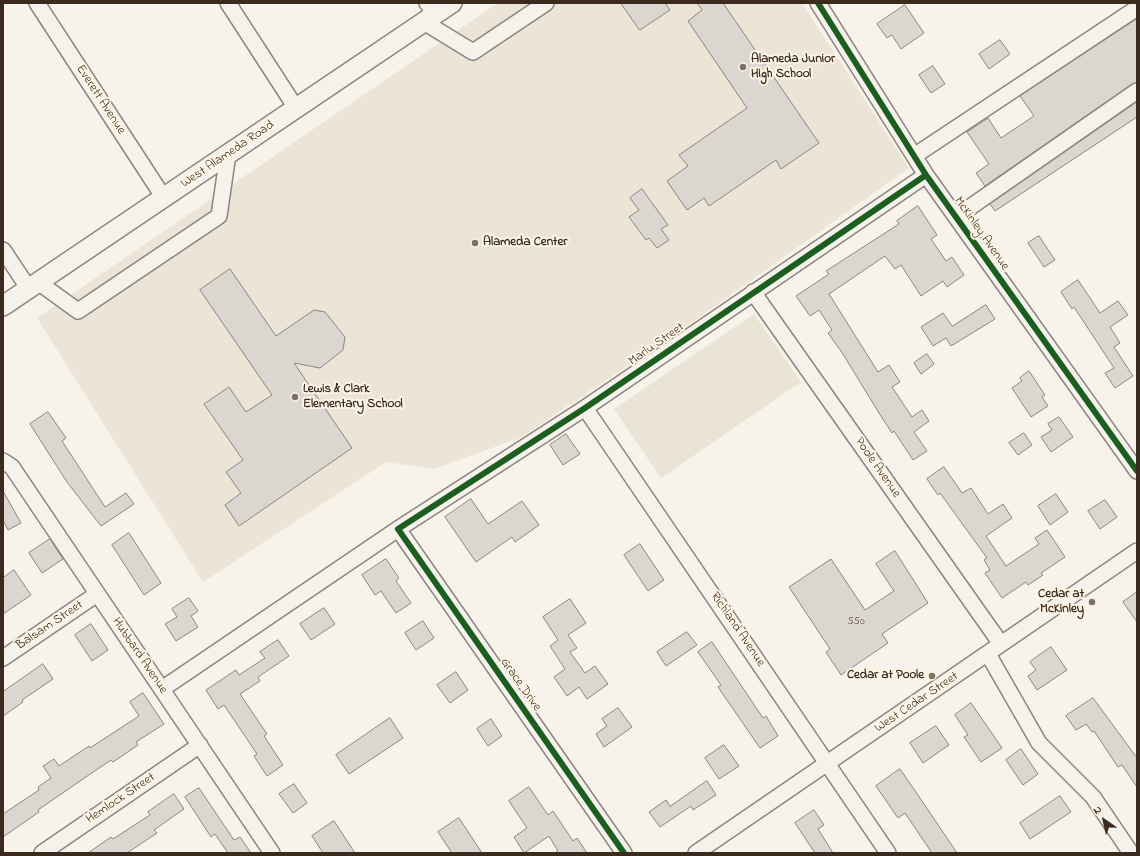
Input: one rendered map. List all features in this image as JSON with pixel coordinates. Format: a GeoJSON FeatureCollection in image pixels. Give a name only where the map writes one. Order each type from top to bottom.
{"type":"FeatureCollection","features":[{"type":"Feature","properties":{"kind":"main road","name":"West Alameda Road"},"geometry":{"type":"LineString","coordinates":[[3,306],[296,108],[429,13],[452,3]]}},
{"type":"Feature","properties":{"kind":"street","name":"Everett Avenue"},"geometry":{"type":"LineString","coordinates":[[37,3],[164,198]]}},
{"type":"Feature","properties":{"kind":"street"},"geometry":{"type":"LineString","coordinates":[[228,3],[296,108]]}},
{"type":"Feature","properties":{"kind":"street"},"geometry":{"type":"LineString","coordinates":[[429,13],[473,52],[546,3]]}},
{"type":"Feature","properties":{"kind":"street","name":"McKinley Avenue"},"geometry":{"type":"LineString","coordinates":[[818,3],[926,175],[1137,471]]}},
{"type":"Feature","properties":{"kind":"street"},"geometry":{"type":"LineString","coordinates":[[914,156],[1137,8]]}},
{"type":"Feature","properties":{"kind":"street"},"geometry":{"type":"LineString","coordinates":[[956,216],[1137,91]]}},
{"type":"Feature","properties":{"kind":"street"},"geometry":{"type":"LineString","coordinates":[[3,250],[33,285],[78,311],[219,216],[228,154]]}},
{"type":"Feature","properties":{"kind":"street","name":"Marlu Street"},"geometry":{"type":"LineString","coordinates":[[162,689],[398,529],[585,408],[926,175]]}},
{"type":"Feature","properties":{"kind":"street","name":"Poole Avenue"},"geometry":{"type":"LineString","coordinates":[[753,292],[1001,644]]}},
{"type":"Feature","properties":{"kind":"street","name":"Richland Avenue"},"geometry":{"type":"LineString","coordinates":[[585,408],[888,853]]}},
{"type":"Feature","properties":{"kind":"street","name":"Hubbard Avenue"},"geometry":{"type":"LineString","coordinates":[[3,461],[12,467],[272,853]]}},
{"type":"Feature","properties":{"kind":"street","name":"Grace Drive"},"geometry":{"type":"LineString","coordinates":[[398,529],[624,853]]}},
{"type":"Feature","properties":{"kind":"street","name":"West Cedar Street"},"geometry":{"type":"LineString","coordinates":[[696,853],[1137,551]]}},
{"type":"Feature","properties":{"kind":"street","name":"Balsam Street"},"geometry":{"type":"LineString","coordinates":[[3,658],[97,594]]}},
{"type":"Feature","properties":{"kind":"street"},"geometry":{"type":"LineString","coordinates":[[988,654],[1039,743],[1094,797],[1131,853]]}},
{"type":"Feature","properties":{"kind":"street","name":"Hemlock Street"},"geometry":{"type":"LineString","coordinates":[[42,853],[200,745]]}},
{"type":"Feature","properties":{"kind":"shaded area","name":"Alameda Center"},"geometry":{"type":"Polygon","coordinates":[[[498,3],[802,3],[909,168],[697,319],[522,437],[434,469],[386,462],[203,582],[37,318],[498,3]]]}},
{"type":"Feature","properties":{"kind":"shaded area"},"geometry":{"type":"Polygon","coordinates":[[[668,24],[697,66],[633,109],[604,67],[668,24]]]}},
{"type":"Feature","properties":{"kind":"shaded area"},"geometry":{"type":"Polygon","coordinates":[[[424,80],[458,86],[472,93],[488,104],[612,285],[620,318],[612,353],[601,374],[583,391],[565,402],[542,409],[521,407],[486,393],[469,380],[358,216],[346,191],[343,178],[345,151],[348,138],[361,114],[370,104],[385,93],[407,84],[424,80]],[[419,94],[402,99],[387,106],[367,127],[359,145],[356,164],[356,177],[360,195],[472,364],[484,376],[504,388],[526,394],[550,393],[573,382],[587,370],[602,342],[606,318],[599,291],[484,119],[461,104],[446,98],[419,94]]]}},
{"type":"Feature","properties":{"kind":"shaded area"},"geometry":{"type":"Polygon","coordinates":[[[463,109],[594,304],[500,365],[373,169],[463,109]]]}},
{"type":"Feature","properties":{"kind":"shaded area"},"geometry":{"type":"Polygon","coordinates":[[[343,268],[368,282],[382,307],[365,320],[338,292],[328,292],[323,283],[343,268]]]}},
{"type":"Feature","properties":{"kind":"shaded area"},"geometry":{"type":"Polygon","coordinates":[[[174,314],[187,336],[165,349],[152,327],[174,314]]]}},
{"type":"Feature","properties":{"kind":"shaded area"},"geometry":{"type":"Polygon","coordinates":[[[754,314],[801,382],[661,478],[614,409],[754,314]]]}},
{"type":"Feature","properties":{"kind":"shaded area"},"geometry":{"type":"Polygon","coordinates":[[[177,364],[195,389],[177,402],[159,377],[177,364]]]}},
{"type":"Feature","properties":{"kind":"shaded area"},"geometry":{"type":"Polygon","coordinates":[[[157,378],[175,403],[157,416],[139,391],[157,378]]]}},
{"type":"Feature","properties":{"kind":"shaded area"},"geometry":{"type":"Polygon","coordinates":[[[142,397],[160,422],[142,435],[124,410],[142,397]]]}},
{"type":"Feature","properties":{"kind":"shaded area"},"geometry":{"type":"Polygon","coordinates":[[[160,424],[178,449],[160,462],[142,436],[160,424]]]}},
{"type":"Feature","properties":{"kind":"building"},"geometry":{"type":"Polygon","coordinates":[[[621,3],[665,3],[670,10],[640,30],[621,3]]]}},
{"type":"Feature","properties":{"kind":"building","name":"Alameda Junior High School"},"geometry":{"type":"Polygon","coordinates":[[[697,3],[723,3],[819,143],[781,169],[776,160],[709,206],[704,198],[687,210],[667,181],[688,166],[679,155],[747,108],[688,21],[702,10],[697,3]]]}},
{"type":"Feature","properties":{"kind":"building"},"geometry":{"type":"Polygon","coordinates":[[[905,5],[924,33],[901,49],[892,35],[887,38],[877,24],[905,5]]]}},
{"type":"Feature","properties":{"kind":"building"},"geometry":{"type":"Polygon","coordinates":[[[1137,19],[1137,82],[985,186],[976,173],[989,164],[967,132],[988,118],[1001,138],[1034,116],[1020,96],[1137,19]]]}},
{"type":"Feature","properties":{"kind":"building"},"geometry":{"type":"Polygon","coordinates":[[[1000,40],[1010,54],[989,69],[979,54],[1000,40]]]}},
{"type":"Feature","properties":{"kind":"building"},"geometry":{"type":"Polygon","coordinates":[[[933,66],[945,84],[931,93],[919,75],[933,66]]]}},
{"type":"Feature","properties":{"kind":"building"},"geometry":{"type":"Polygon","coordinates":[[[1137,102],[1137,117],[995,211],[990,204],[1137,102]]]}},
{"type":"Feature","properties":{"kind":"building"},"geometry":{"type":"Polygon","coordinates":[[[642,189],[668,225],[661,229],[669,240],[657,248],[649,238],[646,240],[629,217],[639,210],[630,198],[642,189]]]}},
{"type":"Feature","properties":{"kind":"building"},"geometry":{"type":"Polygon","coordinates":[[[918,206],[937,235],[931,239],[946,261],[952,257],[964,275],[947,287],[943,281],[921,296],[901,265],[895,269],[885,256],[829,294],[878,372],[889,365],[900,382],[892,387],[912,417],[922,410],[929,421],[914,432],[927,451],[913,460],[894,431],[892,433],[843,354],[828,333],[832,330],[819,310],[810,316],[796,296],[829,274],[826,271],[899,224],[897,221],[918,206]]]}},
{"type":"Feature","properties":{"kind":"building"},"geometry":{"type":"Polygon","coordinates":[[[1039,236],[1055,260],[1044,267],[1028,243],[1039,236]]]}},
{"type":"Feature","properties":{"kind":"building","name":"Lewis & Clark Elementary School"},"geometry":{"type":"Polygon","coordinates":[[[230,269],[276,336],[314,310],[325,312],[345,337],[343,350],[320,368],[294,363],[352,448],[239,526],[225,505],[241,493],[226,472],[243,460],[204,404],[229,387],[246,412],[272,395],[200,290],[230,269]]]}},
{"type":"Feature","properties":{"kind":"building"},"geometry":{"type":"Polygon","coordinates":[[[1078,280],[1100,313],[1118,301],[1128,315],[1110,327],[1120,343],[1114,347],[1133,376],[1115,388],[1105,373],[1114,368],[1074,307],[1072,309],[1061,292],[1078,280]]]}},
{"type":"Feature","properties":{"kind":"building"},"geometry":{"type":"Polygon","coordinates":[[[986,305],[995,319],[951,346],[946,338],[933,346],[921,327],[943,313],[952,326],[986,305]]]}},
{"type":"Feature","properties":{"kind":"building"},"geometry":{"type":"Polygon","coordinates":[[[927,354],[934,364],[921,374],[914,363],[927,354]]]}},
{"type":"Feature","properties":{"kind":"building"},"geometry":{"type":"Polygon","coordinates":[[[1029,371],[1045,395],[1042,397],[1048,406],[1031,417],[1012,388],[1022,381],[1020,378],[1029,371]]]}},
{"type":"Feature","properties":{"kind":"building"},"geometry":{"type":"Polygon","coordinates":[[[48,412],[66,438],[62,441],[105,507],[126,493],[134,504],[101,526],[67,482],[30,424],[48,412]]]}},
{"type":"Feature","properties":{"kind":"building"},"geometry":{"type":"Polygon","coordinates":[[[1059,417],[1073,437],[1051,452],[1041,437],[1052,430],[1048,424],[1059,417]]]}},
{"type":"Feature","properties":{"kind":"building"},"geometry":{"type":"Polygon","coordinates":[[[1024,433],[1032,445],[1018,455],[1009,443],[1024,433]]]}},
{"type":"Feature","properties":{"kind":"building"},"geometry":{"type":"Polygon","coordinates":[[[566,434],[580,454],[563,465],[550,445],[566,434]]]}},
{"type":"Feature","properties":{"kind":"building"},"geometry":{"type":"Polygon","coordinates":[[[944,467],[962,493],[971,488],[988,514],[1003,504],[1012,518],[986,536],[1006,566],[1039,544],[1035,538],[1047,530],[1065,557],[1041,573],[1043,575],[1028,585],[1026,582],[1002,598],[985,573],[990,570],[984,560],[987,558],[940,493],[938,495],[927,479],[944,467]]]}},
{"type":"Feature","properties":{"kind":"building"},"geometry":{"type":"Polygon","coordinates":[[[3,491],[21,523],[8,530],[3,520],[3,491]]]}},
{"type":"Feature","properties":{"kind":"building"},"geometry":{"type":"Polygon","coordinates":[[[1056,494],[1068,512],[1050,525],[1038,506],[1056,494]]]}},
{"type":"Feature","properties":{"kind":"building"},"geometry":{"type":"Polygon","coordinates":[[[471,499],[488,524],[522,501],[539,525],[515,542],[512,537],[476,562],[445,517],[471,499]]]}},
{"type":"Feature","properties":{"kind":"building"},"geometry":{"type":"Polygon","coordinates":[[[1105,500],[1117,517],[1100,529],[1088,511],[1105,500]]]}},
{"type":"Feature","properties":{"kind":"building"},"geometry":{"type":"Polygon","coordinates":[[[129,533],[161,583],[144,595],[112,545],[129,533]]]}},
{"type":"Feature","properties":{"kind":"building"},"geometry":{"type":"Polygon","coordinates":[[[50,539],[63,559],[42,573],[29,553],[50,539]]]}},
{"type":"Feature","properties":{"kind":"building"},"geometry":{"type":"Polygon","coordinates":[[[640,544],[664,580],[648,591],[624,555],[640,544]]]}},
{"type":"Feature","properties":{"kind":"building"},"geometry":{"type":"Polygon","coordinates":[[[895,551],[928,603],[882,634],[888,643],[841,675],[826,652],[830,649],[789,587],[831,559],[865,610],[894,591],[876,564],[895,551]]]}},
{"type":"Feature","properties":{"kind":"building"},"geometry":{"type":"Polygon","coordinates":[[[386,559],[399,578],[396,581],[411,603],[396,613],[381,591],[375,595],[362,575],[386,559]]]}},
{"type":"Feature","properties":{"kind":"building"},"geometry":{"type":"Polygon","coordinates":[[[14,570],[31,595],[3,614],[3,578],[14,570]]]}},
{"type":"Feature","properties":{"kind":"building"},"geometry":{"type":"Polygon","coordinates":[[[1137,592],[1137,622],[1123,602],[1137,592]]]}},
{"type":"Feature","properties":{"kind":"building"},"geometry":{"type":"Polygon","coordinates":[[[189,598],[198,611],[191,616],[198,627],[176,641],[165,624],[177,617],[172,609],[189,598]]]}},
{"type":"Feature","properties":{"kind":"building"},"geometry":{"type":"Polygon","coordinates":[[[570,599],[586,623],[568,635],[577,648],[570,652],[585,673],[595,666],[608,684],[587,699],[579,687],[567,696],[554,677],[565,669],[550,646],[558,640],[543,617],[570,599]]]}},
{"type":"Feature","properties":{"kind":"building"},"geometry":{"type":"Polygon","coordinates":[[[324,608],[335,624],[311,640],[300,624],[324,608]]]}},
{"type":"Feature","properties":{"kind":"building"},"geometry":{"type":"Polygon","coordinates":[[[423,621],[434,638],[416,650],[405,633],[423,621]]]}},
{"type":"Feature","properties":{"kind":"building"},"geometry":{"type":"Polygon","coordinates":[[[91,624],[108,650],[92,661],[75,635],[91,624]]]}},
{"type":"Feature","properties":{"kind":"building"},"geometry":{"type":"Polygon","coordinates":[[[687,632],[697,645],[666,666],[657,652],[687,632]]]}},
{"type":"Feature","properties":{"kind":"building"},"geometry":{"type":"Polygon","coordinates":[[[278,640],[289,656],[258,677],[260,681],[240,694],[267,734],[264,736],[283,765],[267,776],[254,756],[257,754],[224,705],[218,709],[206,690],[236,670],[239,675],[265,658],[260,652],[278,640]]]}},
{"type":"Feature","properties":{"kind":"building"},"geometry":{"type":"Polygon","coordinates":[[[712,642],[763,718],[766,716],[778,736],[760,748],[718,687],[721,685],[698,652],[712,642]]]}},
{"type":"Feature","properties":{"kind":"building"},"geometry":{"type":"Polygon","coordinates":[[[1051,647],[1067,670],[1037,690],[1028,676],[1036,670],[1030,662],[1051,647]]]}},
{"type":"Feature","properties":{"kind":"building"},"geometry":{"type":"Polygon","coordinates":[[[43,664],[53,679],[22,700],[23,702],[3,716],[3,692],[43,664]]]}},
{"type":"Feature","properties":{"kind":"building"},"geometry":{"type":"Polygon","coordinates":[[[456,672],[468,690],[450,703],[437,685],[456,672]]]}},
{"type":"Feature","properties":{"kind":"building"},"geometry":{"type":"Polygon","coordinates":[[[143,693],[164,724],[136,742],[138,745],[113,762],[111,760],[80,781],[38,810],[39,812],[3,837],[3,814],[39,790],[38,787],[51,778],[43,766],[54,759],[59,766],[139,716],[130,702],[143,693]]]}},
{"type":"Feature","properties":{"kind":"building"},"geometry":{"type":"Polygon","coordinates":[[[1093,698],[1137,758],[1137,787],[1122,765],[1118,767],[1094,731],[1092,732],[1086,724],[1076,730],[1066,716],[1093,698]]]}},
{"type":"Feature","properties":{"kind":"building"},"geometry":{"type":"Polygon","coordinates":[[[971,703],[1002,748],[981,762],[964,737],[968,735],[955,715],[971,703]]]}},
{"type":"Feature","properties":{"kind":"building"},"geometry":{"type":"Polygon","coordinates":[[[618,708],[632,727],[604,747],[596,734],[607,726],[602,719],[618,708]]]}},
{"type":"Feature","properties":{"kind":"building"},"geometry":{"type":"Polygon","coordinates":[[[390,718],[403,738],[349,774],[336,755],[390,718]]]}},
{"type":"Feature","properties":{"kind":"building"},"geometry":{"type":"Polygon","coordinates":[[[491,719],[502,736],[488,746],[477,729],[491,719]]]}},
{"type":"Feature","properties":{"kind":"building"},"geometry":{"type":"Polygon","coordinates":[[[936,726],[949,745],[923,763],[910,743],[936,726]]]}},
{"type":"Feature","properties":{"kind":"building"},"geometry":{"type":"Polygon","coordinates":[[[724,745],[739,766],[719,779],[705,758],[724,745]]]}},
{"type":"Feature","properties":{"kind":"building"},"geometry":{"type":"Polygon","coordinates":[[[1021,749],[1038,774],[1023,785],[1006,760],[1021,749]]]}},
{"type":"Feature","properties":{"kind":"building"},"geometry":{"type":"Polygon","coordinates":[[[900,769],[957,853],[932,853],[905,813],[898,818],[876,786],[900,769]]]}},
{"type":"Feature","properties":{"kind":"building"},"geometry":{"type":"Polygon","coordinates":[[[707,781],[716,795],[693,810],[691,806],[660,827],[649,812],[666,800],[670,806],[707,781]]]}},
{"type":"Feature","properties":{"kind":"building"},"geometry":{"type":"Polygon","coordinates":[[[294,784],[307,803],[293,813],[279,794],[294,784]]]}},
{"type":"Feature","properties":{"kind":"building"},"geometry":{"type":"Polygon","coordinates":[[[529,787],[548,815],[553,811],[573,841],[577,838],[587,853],[555,853],[558,851],[549,836],[524,853],[514,837],[527,828],[509,801],[529,787]]]}},
{"type":"Feature","properties":{"kind":"building"},"geometry":{"type":"Polygon","coordinates":[[[199,788],[234,840],[240,837],[251,853],[228,853],[215,834],[211,837],[185,797],[199,788]]]}},
{"type":"Feature","properties":{"kind":"building"},"geometry":{"type":"Polygon","coordinates":[[[174,794],[184,809],[154,830],[157,833],[127,853],[88,853],[111,837],[113,839],[150,815],[148,812],[174,794]]]}},
{"type":"Feature","properties":{"kind":"building"},"geometry":{"type":"Polygon","coordinates":[[[1060,796],[1071,812],[1030,839],[1020,823],[1060,796]]]}},
{"type":"Feature","properties":{"kind":"building"},"geometry":{"type":"Polygon","coordinates":[[[814,810],[824,825],[818,829],[833,853],[815,853],[795,823],[814,810]]]}},
{"type":"Feature","properties":{"kind":"building"},"geometry":{"type":"Polygon","coordinates":[[[459,818],[482,853],[452,853],[438,832],[459,818]]]}},
{"type":"Feature","properties":{"kind":"building"},"geometry":{"type":"Polygon","coordinates":[[[334,821],[355,853],[323,853],[312,836],[334,821]]]}},
{"type":"Feature","properties":{"kind":"cycle path"},"geometry":{"type":"LineString","coordinates":[[818,3],[926,175],[1137,471]]}},
{"type":"Feature","properties":{"kind":"cycle path"},"geometry":{"type":"LineString","coordinates":[[624,853],[398,529],[585,408],[926,175]]}},
{"type":"Feature","properties":{"kind":"place","name":"Alameda Junior High School"},"geometry":{"type":"Point","coordinates":[743,67]}},
{"type":"Feature","properties":{"kind":"place","name":"Alameda Center"},"geometry":{"type":"Point","coordinates":[475,243]}},
{"type":"Feature","properties":{"kind":"place","name":"Lewis & Clark Elementary School"},"geometry":{"type":"Point","coordinates":[295,397]}},
{"type":"Feature","properties":{"kind":"place","name":"Cedar at McKinley"},"geometry":{"type":"Point","coordinates":[1092,602]}},
{"type":"Feature","properties":{"kind":"place","name":"Cedar at Poole"},"geometry":{"type":"Point","coordinates":[932,676]}}]}
